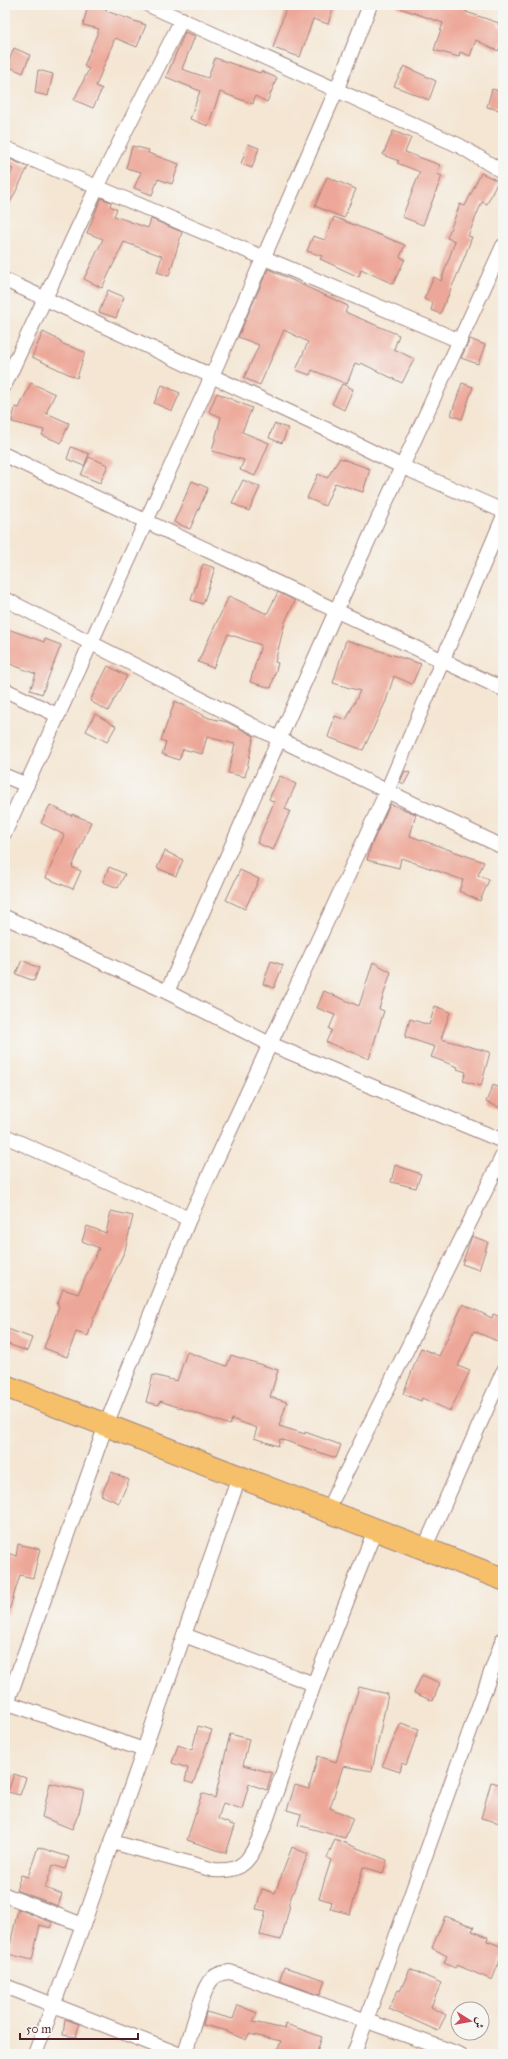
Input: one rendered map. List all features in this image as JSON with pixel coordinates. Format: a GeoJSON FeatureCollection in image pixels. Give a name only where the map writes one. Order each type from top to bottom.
{"type":"FeatureCollection","features":[{"type":"Feature","properties":{"kind":"main road"},"geometry":{"type":"LineString","coordinates":[[5,1386],[503,1579]]}},
{"type":"Feature","properties":{"kind":"street"},"geometry":{"type":"LineString","coordinates":[[150,5],[460,146],[503,172]]}},
{"type":"Feature","properties":{"kind":"street"},"geometry":{"type":"LineString","coordinates":[[5,832],[265,256],[336,90],[370,5]]}},
{"type":"Feature","properties":{"kind":"street"},"geometry":{"type":"LineString","coordinates":[[5,384],[97,187],[182,19]]}},
{"type":"Feature","properties":{"kind":"street"},"geometry":{"type":"LineString","coordinates":[[5,148],[265,256],[460,340]]}},
{"type":"Feature","properties":{"kind":"street"},"geometry":{"type":"LineString","coordinates":[[167,992],[336,611],[503,246]]}},
{"type":"Feature","properties":{"kind":"street"},"geometry":{"type":"LineString","coordinates":[[5,280],[45,300],[212,376],[402,467],[503,511]]}},
{"type":"Feature","properties":{"kind":"street"},"geometry":{"type":"LineString","coordinates":[[5,454],[503,689]]}},
{"type":"Feature","properties":{"kind":"street"},"geometry":{"type":"LineString","coordinates":[[144,1750],[6,1705],[106,1425],[189,1219],[387,791],[503,518]]}},
{"type":"Feature","properties":{"kind":"street"},"geometry":{"type":"LineString","coordinates":[[5,599],[92,642],[279,739],[503,847]]}},
{"type":"Feature","properties":{"kind":"street"},"geometry":{"type":"LineString","coordinates":[[5,690],[57,715]]}},
{"type":"Feature","properties":{"kind":"street"},"geometry":{"type":"LineString","coordinates":[[5,776],[26,784]]}},
{"type":"Feature","properties":{"kind":"street"},"geometry":{"type":"LineString","coordinates":[[5,917],[167,992],[270,1044],[503,1141]]}},
{"type":"Feature","properties":{"kind":"street"},"geometry":{"type":"LineString","coordinates":[[5,1136],[189,1219]]}},
{"type":"Feature","properties":{"kind":"street"},"geometry":{"type":"LineString","coordinates":[[327,1511],[503,1155]]}},
{"type":"Feature","properties":{"kind":"street"},"geometry":{"type":"LineString","coordinates":[[424,1549],[503,1372]]}},
{"type":"Feature","properties":{"kind":"street"},"geometry":{"type":"LineString","coordinates":[[36,2054],[83,1925],[239,1477]]}},
{"type":"Feature","properties":{"kind":"street"},"geometry":{"type":"LineString","coordinates":[[112,1842],[214,1870],[229,1871],[240,1867],[252,1855],[262,1832],[314,1684],[375,1530]]}},
{"type":"Feature","properties":{"kind":"street"},"geometry":{"type":"LineString","coordinates":[[184,1635],[314,1684]]}},
{"type":"Feature","properties":{"kind":"street"},"geometry":{"type":"LineString","coordinates":[[354,2054],[503,1639]]}},
{"type":"Feature","properties":{"kind":"street"},"geometry":{"type":"LineString","coordinates":[[5,1895],[83,1925]]}},
{"type":"Feature","properties":{"kind":"street"},"geometry":{"type":"LineString","coordinates":[[185,2054],[204,1996],[213,1979],[221,1973],[230,1972],[459,2054]]}},
{"type":"Feature","properties":{"kind":"street"},"geometry":{"type":"LineString","coordinates":[[5,1986],[178,2054]]}},
{"type":"Feature","properties":{"kind":"building"},"geometry":{"type":"Polygon","coordinates":[[[88,5],[107,5],[106,11],[146,25],[137,47],[115,38],[96,86],[102,89],[93,108],[74,100],[89,69],[84,66],[99,29],[83,25],[88,5]]]}},
{"type":"Feature","properties":{"kind":"building"},"geometry":{"type":"Polygon","coordinates":[[[287,5],[334,5],[328,24],[313,19],[300,57],[273,48],[287,5]]]}},
{"type":"Feature","properties":{"kind":"building"},"geometry":{"type":"Polygon","coordinates":[[[397,5],[469,5],[466,12],[499,23],[498,25],[503,28],[503,41],[498,51],[476,40],[470,56],[460,52],[459,57],[434,50],[443,23],[397,7],[397,5]]]}},
{"type":"Feature","properties":{"kind":"building"},"geometry":{"type":"Polygon","coordinates":[[[185,32],[195,36],[182,69],[208,78],[215,58],[260,73],[261,71],[277,78],[267,102],[255,96],[253,104],[220,92],[208,126],[190,119],[200,91],[166,77],[185,32]]]}},
{"type":"Feature","properties":{"kind":"building"},"geometry":{"type":"Polygon","coordinates":[[[14,48],[30,55],[23,73],[7,66],[14,48]]]}},
{"type":"Feature","properties":{"kind":"building"},"geometry":{"type":"Polygon","coordinates":[[[404,66],[436,81],[429,100],[394,86],[404,66]]]}},
{"type":"Feature","properties":{"kind":"building"},"geometry":{"type":"Polygon","coordinates":[[[38,70],[53,74],[48,96],[35,93],[38,70]]]}},
{"type":"Feature","properties":{"kind":"building"},"geometry":{"type":"Polygon","coordinates":[[[492,89],[503,92],[503,111],[487,107],[492,89]]]}},
{"type":"Feature","properties":{"kind":"building"},"geometry":{"type":"Polygon","coordinates":[[[393,131],[411,138],[405,152],[440,165],[437,174],[442,176],[423,225],[402,217],[420,172],[397,163],[399,161],[383,155],[393,131]]]}},
{"type":"Feature","properties":{"kind":"building"},"geometry":{"type":"Polygon","coordinates":[[[248,144],[259,148],[252,168],[241,164],[248,144]]]}},
{"type":"Feature","properties":{"kind":"building"},"geometry":{"type":"Polygon","coordinates":[[[132,146],[149,150],[148,153],[179,164],[172,184],[158,179],[152,195],[134,188],[141,172],[126,168],[132,146]]]}},
{"type":"Feature","properties":{"kind":"building"},"geometry":{"type":"Polygon","coordinates":[[[5,157],[28,167],[5,213],[5,186],[13,169],[5,166],[5,157]]]}},
{"type":"Feature","properties":{"kind":"building"},"geometry":{"type":"Polygon","coordinates":[[[481,173],[498,181],[487,204],[482,202],[468,236],[472,237],[440,314],[431,310],[433,303],[424,299],[434,277],[441,281],[455,241],[447,238],[460,204],[465,206],[481,173]]]}},
{"type":"Feature","properties":{"kind":"building"},"geometry":{"type":"Polygon","coordinates":[[[327,177],[356,189],[344,218],[315,206],[327,177]]]}},
{"type":"Feature","properties":{"kind":"building"},"geometry":{"type":"Polygon","coordinates":[[[101,198],[111,202],[110,206],[117,209],[114,216],[148,228],[151,219],[182,232],[169,276],[157,272],[162,256],[124,242],[102,288],[84,279],[103,239],[87,233],[101,198]]]}},
{"type":"Feature","properties":{"kind":"building"},"geometry":{"type":"Polygon","coordinates":[[[334,217],[405,245],[400,257],[405,259],[393,284],[361,269],[359,277],[320,259],[322,256],[307,251],[313,236],[325,240],[334,217]]]}},
{"type":"Feature","properties":{"kind":"building"},"geometry":{"type":"Polygon","coordinates":[[[268,269],[348,306],[345,312],[399,335],[394,349],[414,359],[402,383],[361,363],[360,365],[355,363],[347,384],[312,370],[310,375],[296,370],[308,342],[284,330],[260,385],[244,378],[259,345],[238,337],[268,269]]]}},
{"type":"Feature","properties":{"kind":"building"},"geometry":{"type":"Polygon","coordinates":[[[108,290],[124,297],[116,318],[99,312],[108,290]]]}},
{"type":"Feature","properties":{"kind":"building"},"geometry":{"type":"Polygon","coordinates":[[[43,332],[61,341],[60,343],[85,352],[77,378],[32,357],[43,332]]]}},
{"type":"Feature","properties":{"kind":"building"},"geometry":{"type":"Polygon","coordinates":[[[470,339],[485,345],[478,364],[461,358],[470,339]]]}},
{"type":"Feature","properties":{"kind":"building"},"geometry":{"type":"Polygon","coordinates":[[[31,383],[55,394],[46,413],[69,423],[61,443],[42,435],[44,430],[12,422],[15,407],[19,408],[31,383]]]}},
{"type":"Feature","properties":{"kind":"building"},"geometry":{"type":"Polygon","coordinates":[[[462,383],[473,387],[462,419],[451,415],[462,383]]]}},
{"type":"Feature","properties":{"kind":"building"},"geometry":{"type":"Polygon","coordinates":[[[342,384],[353,389],[344,410],[332,404],[342,384]]]}},
{"type":"Feature","properties":{"kind":"building"},"geometry":{"type":"Polygon","coordinates":[[[162,385],[180,393],[172,411],[154,403],[162,385]]]}},
{"type":"Feature","properties":{"kind":"building"},"geometry":{"type":"Polygon","coordinates":[[[217,393],[252,408],[242,432],[269,443],[255,476],[240,470],[244,460],[212,451],[221,417],[209,412],[217,393]]]}},
{"type":"Feature","properties":{"kind":"building"},"geometry":{"type":"Polygon","coordinates":[[[274,424],[288,428],[282,443],[269,438],[274,424]]]}},
{"type":"Feature","properties":{"kind":"building"},"geometry":{"type":"Polygon","coordinates":[[[71,447],[89,454],[84,466],[67,459],[71,447]]]}},
{"type":"Feature","properties":{"kind":"building"},"geometry":{"type":"Polygon","coordinates":[[[89,457],[108,465],[100,483],[81,475],[89,457]]]}},
{"type":"Feature","properties":{"kind":"building"},"geometry":{"type":"Polygon","coordinates":[[[340,458],[370,469],[363,492],[335,483],[325,506],[307,498],[318,474],[327,478],[340,458]]]}},
{"type":"Feature","properties":{"kind":"building"},"geometry":{"type":"Polygon","coordinates":[[[243,480],[260,487],[249,511],[232,503],[243,480]]]}},
{"type":"Feature","properties":{"kind":"building"},"geometry":{"type":"Polygon","coordinates":[[[192,481],[208,488],[190,529],[174,522],[192,481]]]}},
{"type":"Feature","properties":{"kind":"building"},"geometry":{"type":"Polygon","coordinates":[[[203,564],[215,568],[203,604],[191,600],[203,564]]]}},
{"type":"Feature","properties":{"kind":"building"},"geometry":{"type":"Polygon","coordinates":[[[278,592],[295,601],[285,622],[275,662],[278,663],[271,688],[250,682],[261,645],[228,634],[213,668],[198,662],[229,596],[267,614],[278,592]]]}},
{"type":"Feature","properties":{"kind":"building"},"geometry":{"type":"Polygon","coordinates":[[[5,628],[44,642],[45,639],[61,645],[42,694],[30,690],[36,674],[5,662],[5,628]]]}},
{"type":"Feature","properties":{"kind":"building"},"geometry":{"type":"Polygon","coordinates":[[[346,640],[421,664],[412,684],[394,676],[386,701],[363,750],[328,737],[335,716],[346,720],[360,691],[333,683],[346,640]]]}},
{"type":"Feature","properties":{"kind":"building"},"geometry":{"type":"Polygon","coordinates":[[[108,666],[127,676],[108,711],[90,701],[108,666]]]}},
{"type":"Feature","properties":{"kind":"building"},"geometry":{"type":"Polygon","coordinates":[[[175,701],[209,718],[227,722],[254,736],[245,777],[228,773],[235,744],[207,737],[202,754],[183,749],[179,760],[162,754],[166,742],[161,740],[175,701]]]}},
{"type":"Feature","properties":{"kind":"building"},"geometry":{"type":"Polygon","coordinates":[[[95,714],[116,726],[107,742],[86,731],[95,714]]]}},
{"type":"Feature","properties":{"kind":"building"},"geometry":{"type":"Polygon","coordinates":[[[405,771],[410,773],[404,784],[400,782],[405,771]]]}},
{"type":"Feature","properties":{"kind":"building"},"geometry":{"type":"Polygon","coordinates":[[[280,776],[296,784],[285,809],[290,811],[273,850],[257,843],[274,802],[269,799],[280,776]]]}},
{"type":"Feature","properties":{"kind":"building"},"geometry":{"type":"Polygon","coordinates":[[[390,804],[416,814],[410,836],[484,862],[478,875],[489,880],[480,901],[459,891],[463,880],[401,858],[399,868],[367,860],[371,846],[390,804]]]}},
{"type":"Feature","properties":{"kind":"building"},"geometry":{"type":"Polygon","coordinates":[[[50,805],[72,816],[72,814],[91,822],[72,867],[81,871],[73,889],[46,878],[64,835],[41,823],[50,805]]]}},
{"type":"Feature","properties":{"kind":"building"},"geometry":{"type":"Polygon","coordinates":[[[165,851],[183,860],[176,876],[157,868],[165,851]]]}},
{"type":"Feature","properties":{"kind":"building"},"geometry":{"type":"Polygon","coordinates":[[[109,867],[125,874],[118,888],[103,882],[109,867]]]}},
{"type":"Feature","properties":{"kind":"building"},"geometry":{"type":"Polygon","coordinates":[[[240,870],[259,879],[245,909],[226,900],[240,870]]]}},
{"type":"Feature","properties":{"kind":"building"},"geometry":{"type":"Polygon","coordinates":[[[22,960],[39,968],[34,981],[16,974],[22,960]]]}},
{"type":"Feature","properties":{"kind":"building"},"geometry":{"type":"Polygon","coordinates":[[[271,961],[283,965],[274,988],[263,984],[271,961]]]}},
{"type":"Feature","properties":{"kind":"building"},"geometry":{"type":"Polygon","coordinates":[[[373,962],[391,972],[379,1009],[384,1011],[369,1059],[326,1042],[332,1030],[329,1029],[335,1015],[317,1008],[324,991],[359,1006],[373,962]]]}},
{"type":"Feature","properties":{"kind":"building"},"geometry":{"type":"Polygon","coordinates":[[[435,1006],[450,1012],[441,1039],[490,1052],[481,1086],[463,1081],[466,1072],[457,1069],[458,1067],[431,1057],[435,1047],[405,1037],[410,1019],[429,1025],[435,1006]]]}},
{"type":"Feature","properties":{"kind":"building"},"geometry":{"type":"Polygon","coordinates":[[[493,1085],[503,1089],[503,1109],[486,1102],[493,1085]]]}},
{"type":"Feature","properties":{"kind":"building"},"geometry":{"type":"Polygon","coordinates":[[[395,1165],[421,1174],[416,1188],[391,1182],[395,1165]]]}},
{"type":"Feature","properties":{"kind":"building"},"geometry":{"type":"Polygon","coordinates":[[[111,1211],[133,1216],[125,1250],[94,1317],[88,1336],[76,1332],[67,1357],[44,1348],[59,1306],[57,1305],[63,1289],[78,1294],[99,1248],[82,1241],[87,1226],[106,1233],[111,1211]]]}},
{"type":"Feature","properties":{"kind":"building"},"geometry":{"type":"Polygon","coordinates":[[[472,1236],[488,1242],[479,1270],[462,1264],[472,1236]]]}},
{"type":"Feature","properties":{"kind":"building"},"geometry":{"type":"Polygon","coordinates":[[[463,1304],[492,1318],[493,1314],[503,1318],[503,1326],[497,1341],[474,1331],[458,1366],[470,1371],[450,1411],[422,1398],[421,1401],[403,1394],[421,1348],[439,1356],[463,1304]]]}},
{"type":"Feature","properties":{"kind":"building"},"geometry":{"type":"Polygon","coordinates":[[[5,1328],[32,1338],[27,1351],[5,1343],[5,1328]]]}},
{"type":"Feature","properties":{"kind":"building"},"geometry":{"type":"Polygon","coordinates":[[[187,1352],[227,1366],[231,1355],[278,1370],[270,1397],[287,1402],[279,1426],[305,1434],[305,1432],[341,1445],[336,1458],[280,1439],[278,1446],[254,1438],[257,1428],[232,1419],[230,1425],[160,1401],[159,1405],[146,1402],[153,1375],[177,1381],[187,1352]]]}},
{"type":"Feature","properties":{"kind":"building"},"geometry":{"type":"Polygon","coordinates":[[[112,1472],[129,1480],[119,1503],[101,1495],[112,1472]]]}},
{"type":"Feature","properties":{"kind":"building"},"geometry":{"type":"Polygon","coordinates":[[[18,1544],[40,1549],[33,1578],[20,1575],[8,1614],[5,1613],[5,1552],[16,1556],[18,1544]]]}},
{"type":"Feature","properties":{"kind":"building"},"geometry":{"type":"Polygon","coordinates":[[[422,1675],[440,1683],[433,1701],[414,1693],[422,1675]]]}},
{"type":"Feature","properties":{"kind":"building"},"geometry":{"type":"Polygon","coordinates":[[[359,1687],[388,1694],[372,1771],[343,1766],[330,1808],[353,1818],[345,1838],[298,1825],[301,1814],[287,1810],[295,1785],[309,1789],[318,1756],[336,1762],[359,1687]]]}},
{"type":"Feature","properties":{"kind":"building"},"geometry":{"type":"Polygon","coordinates":[[[401,1723],[419,1729],[406,1765],[402,1763],[400,1772],[382,1766],[401,1723]]]}},
{"type":"Feature","properties":{"kind":"building"},"geometry":{"type":"Polygon","coordinates":[[[198,1726],[212,1730],[193,1784],[185,1781],[188,1768],[172,1763],[178,1745],[192,1750],[198,1726]]]}},
{"type":"Feature","properties":{"kind":"building"},"geometry":{"type":"Polygon","coordinates":[[[230,1734],[249,1739],[243,1765],[272,1773],[267,1790],[249,1784],[242,1809],[223,1803],[218,1819],[235,1826],[226,1853],[187,1840],[202,1793],[215,1798],[230,1734]]]}},
{"type":"Feature","properties":{"kind":"building"},"geometry":{"type":"Polygon","coordinates":[[[14,1774],[26,1778],[20,1795],[8,1792],[14,1774]]]}},
{"type":"Feature","properties":{"kind":"building"},"geometry":{"type":"Polygon","coordinates":[[[491,1782],[503,1785],[503,1814],[500,1823],[481,1818],[491,1782]]]}},
{"type":"Feature","properties":{"kind":"building"},"geometry":{"type":"Polygon","coordinates":[[[50,1783],[84,1791],[79,1813],[72,1829],[42,1817],[50,1783]]]}},
{"type":"Feature","properties":{"kind":"building"},"geometry":{"type":"Polygon","coordinates":[[[335,1839],[387,1860],[383,1873],[363,1867],[350,1914],[330,1909],[332,1902],[319,1898],[331,1860],[327,1858],[335,1839]]]}},
{"type":"Feature","properties":{"kind":"building"},"geometry":{"type":"Polygon","coordinates":[[[38,1847],[69,1857],[65,1869],[53,1865],[45,1888],[62,1894],[58,1906],[16,1890],[21,1875],[28,1877],[38,1847]]]}},
{"type":"Feature","properties":{"kind":"building"},"geometry":{"type":"Polygon","coordinates":[[[292,1847],[308,1854],[288,1905],[290,1905],[281,1940],[260,1935],[266,1911],[256,1909],[262,1889],[275,1893],[292,1847]]]}},
{"type":"Feature","properties":{"kind":"building"},"geometry":{"type":"Polygon","coordinates":[[[18,1909],[53,1923],[51,1928],[40,1925],[32,1960],[8,1954],[18,1909]]]}},
{"type":"Feature","properties":{"kind":"building"},"geometry":{"type":"Polygon","coordinates":[[[445,1916],[474,1927],[472,1931],[488,1937],[487,1941],[503,1947],[503,1952],[492,1980],[457,1965],[455,1968],[444,1963],[447,1956],[432,1948],[445,1916]]]}},
{"type":"Feature","properties":{"kind":"building"},"geometry":{"type":"Polygon","coordinates":[[[284,1967],[325,1980],[320,1995],[279,1981],[284,1967]]]}},
{"type":"Feature","properties":{"kind":"building"},"geometry":{"type":"Polygon","coordinates":[[[410,1969],[441,1983],[431,2007],[446,2015],[438,2031],[389,2009],[398,1990],[400,1991],[410,1969]]]}},
{"type":"Feature","properties":{"kind":"building"},"geometry":{"type":"Polygon","coordinates":[[[238,2005],[257,2013],[253,2022],[285,2029],[286,2024],[322,2037],[316,2054],[293,2054],[278,2049],[281,2041],[249,2034],[246,2040],[227,2032],[228,2031],[203,2025],[206,2012],[233,2019],[238,2005]]]}},
{"type":"Feature","properties":{"kind":"building"},"geometry":{"type":"Polygon","coordinates":[[[65,2019],[79,2024],[76,2037],[63,2035],[65,2019]]]}}]}
